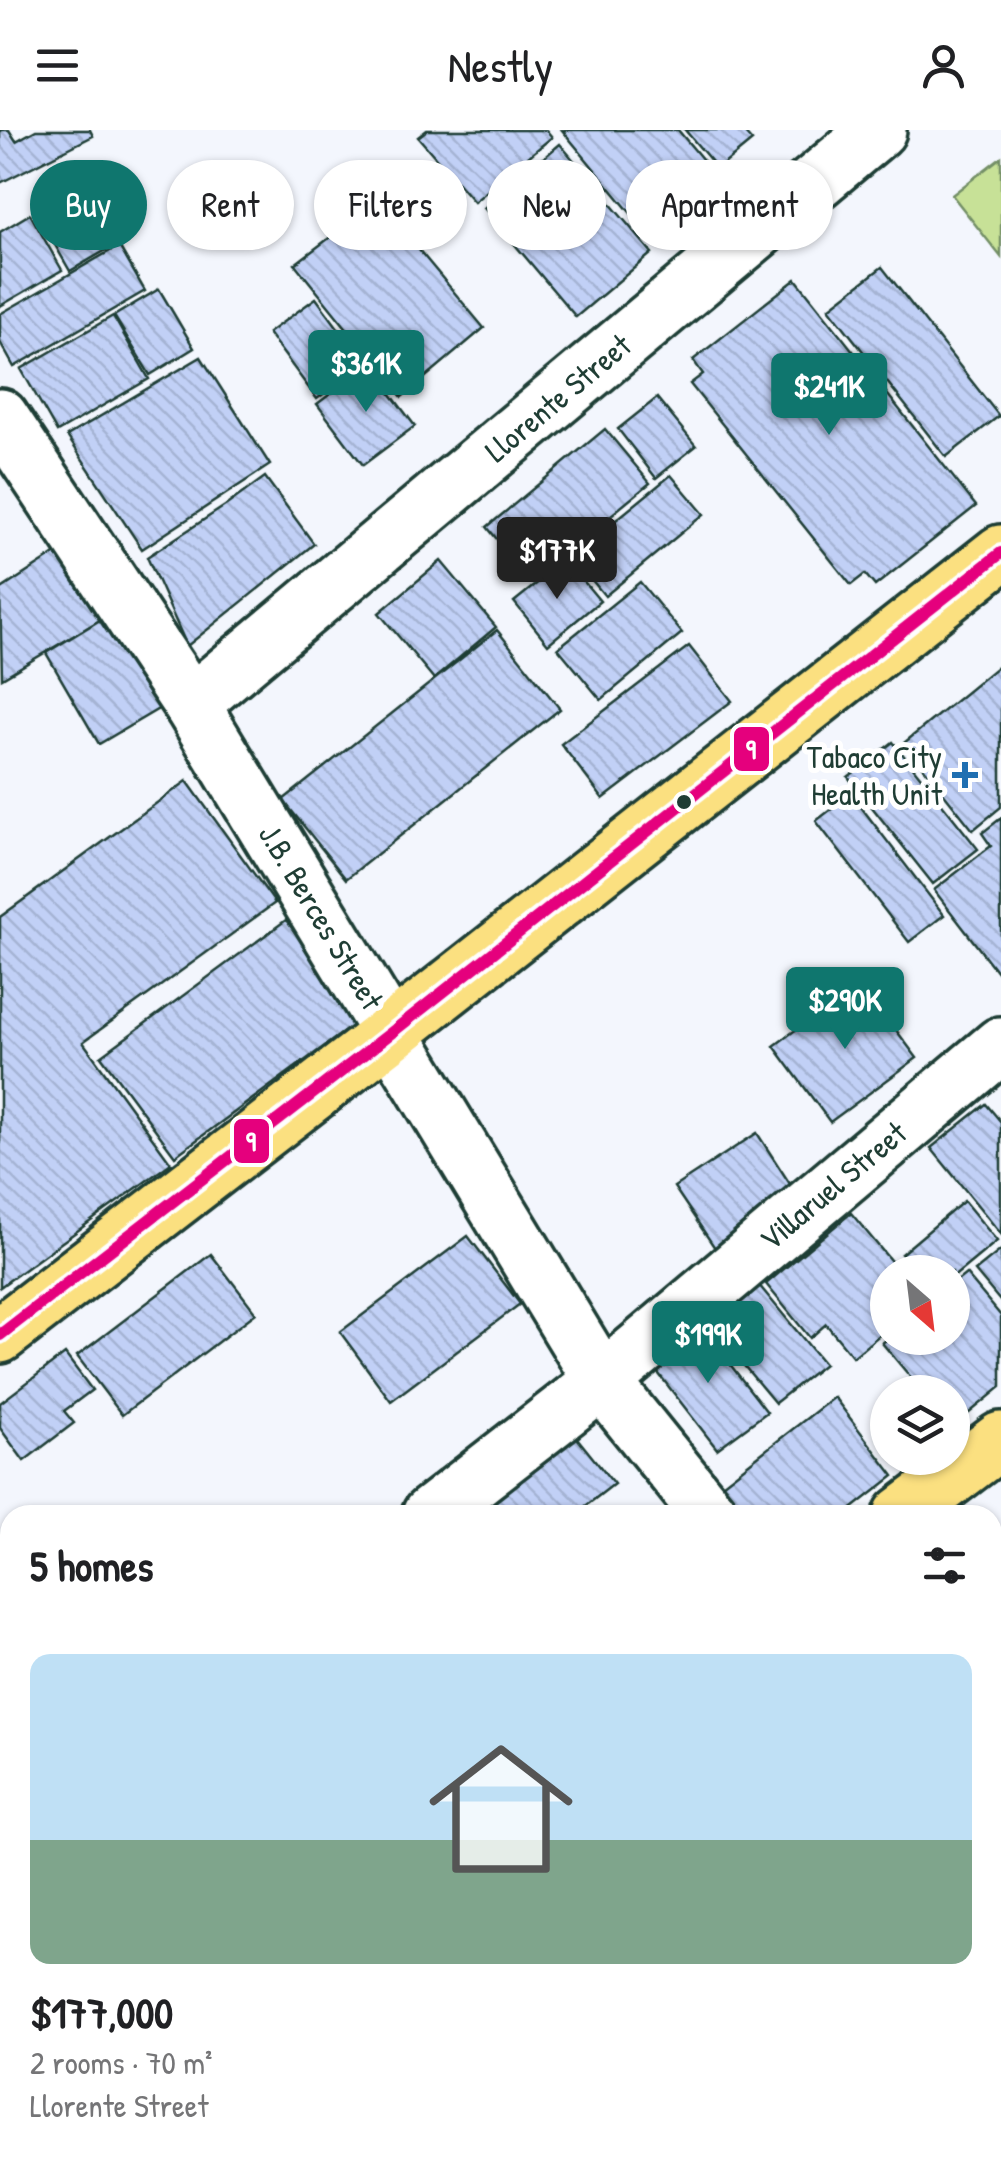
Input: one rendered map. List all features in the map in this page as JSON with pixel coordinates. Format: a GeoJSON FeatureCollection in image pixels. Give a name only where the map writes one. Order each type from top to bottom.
{"type":"FeatureCollection","features":[{"type":"Feature","properties":{"kind":"main road"},"geometry":{"type":"LineString","coordinates":[[0,1335],[1001,553]]}},
{"type":"Feature","properties":{"kind":"main road"},"geometry":{"type":"LineString","coordinates":[[915,1505],[1001,1440]]}},
{"type":"Feature","properties":{"kind":"street","name":"Llorente Street"},"geometry":{"type":"LineString","coordinates":[[192,704],[878,130]]}},
{"type":"Feature","properties":{"kind":"street","name":"J.B. Berces Street"},"geometry":{"type":"LineString","coordinates":[[0,417],[192,704],[602,1381],[702,1505]]}},
{"type":"Feature","properties":{"kind":"street","name":"Villaruel Street"},"geometry":{"type":"LineString","coordinates":[[443,1505],[602,1381],[1001,1045]]}},
{"type":"Feature","properties":{"kind":"green space"},"geometry":{"type":"Polygon","coordinates":[[[1001,157],[1001,257],[952,195],[1001,157]]]}},
{"type":"Feature","properties":{"kind":"building"},"geometry":{"type":"Polygon","coordinates":[[[0,130],[9,130],[16,141],[36,130],[90,130],[93,136],[46,160],[30,160],[30,168],[0,183],[0,130]]]}},
{"type":"Feature","properties":{"kind":"building"},"geometry":{"type":"Polygon","coordinates":[[[427,130],[546,130],[552,137],[524,160],[487,160],[487,191],[474,202],[467,194],[467,160],[438,160],[418,137],[427,130]]]}},
{"type":"Feature","properties":{"kind":"building"},"geometry":{"type":"Polygon","coordinates":[[[562,130],[678,130],[703,160],[626,160],[626,207],[606,183],[606,160],[587,160],[562,130]]]}},
{"type":"Feature","properties":{"kind":"building"},"geometry":{"type":"Polygon","coordinates":[[[685,130],[742,130],[752,141],[729,160],[710,160],[685,130]]]}},
{"type":"Feature","properties":{"kind":"building"},"geometry":{"type":"Polygon","coordinates":[[[560,144],[574,160],[541,160],[560,144]]]}},
{"type":"Feature","properties":{"kind":"building"},"geometry":{"type":"Polygon","coordinates":[[[606,198],[626,222],[626,250],[652,253],[576,317],[519,250],[606,250],[606,198]]]}},
{"type":"Feature","properties":{"kind":"building"},"geometry":{"type":"Polygon","coordinates":[[[30,214],[30,250],[51,250],[62,270],[0,306],[0,232],[30,214]]]}},
{"type":"Feature","properties":{"kind":"building"},"geometry":{"type":"Polygon","coordinates":[[[58,250],[106,250],[70,271],[58,250]]]}},
{"type":"Feature","properties":{"kind":"building"},"geometry":{"type":"Polygon","coordinates":[[[112,250],[121,250],[145,291],[14,367],[0,342],[0,314],[112,250]]]}},
{"type":"Feature","properties":{"kind":"building"},"geometry":{"type":"Polygon","coordinates":[[[314,250],[419,250],[484,328],[402,397],[295,264],[314,250]]]}},
{"type":"Feature","properties":{"kind":"building"},"geometry":{"type":"Polygon","coordinates":[[[882,267],[999,416],[946,457],[829,308],[882,267]]]}},
{"type":"Feature","properties":{"kind":"building"},"geometry":{"type":"Polygon","coordinates":[[[796,279],[976,506],[875,586],[865,574],[851,585],[690,384],[703,374],[693,360],[796,279]]]}},
{"type":"Feature","properties":{"kind":"building"},"geometry":{"type":"Polygon","coordinates":[[[159,289],[194,348],[150,375],[114,316],[159,289]]]}},
{"type":"Feature","properties":{"kind":"building"},"geometry":{"type":"Polygon","coordinates":[[[316,298],[364,363],[317,399],[268,333],[316,298]]]}},
{"type":"Feature","properties":{"kind":"building"},"geometry":{"type":"Polygon","coordinates":[[[113,316],[149,379],[57,432],[21,369],[113,316]]]}},
{"type":"Feature","properties":{"kind":"building"},"geometry":{"type":"Polygon","coordinates":[[[201,357],[270,465],[142,549],[67,436],[201,357]]]}},
{"type":"Feature","properties":{"kind":"building"},"geometry":{"type":"Polygon","coordinates":[[[369,365],[415,426],[363,465],[317,404],[369,365]]]}},
{"type":"Feature","properties":{"kind":"building"},"geometry":{"type":"Polygon","coordinates":[[[657,398],[696,446],[656,478],[618,429],[657,398]]]}},
{"type":"Feature","properties":{"kind":"building"},"geometry":{"type":"Polygon","coordinates":[[[605,429],[650,483],[531,581],[487,527],[605,429]]]}},
{"type":"Feature","properties":{"kind":"building"},"geometry":{"type":"Polygon","coordinates":[[[671,475],[704,514],[605,596],[572,556],[671,475]]]}},
{"type":"Feature","properties":{"kind":"building"},"geometry":{"type":"Polygon","coordinates":[[[265,477],[314,544],[187,646],[147,557],[265,477]]]}},
{"type":"Feature","properties":{"kind":"building"},"geometry":{"type":"Polygon","coordinates":[[[63,549],[105,617],[2,678],[0,590],[63,549]]]}},
{"type":"Feature","properties":{"kind":"building"},"geometry":{"type":"Polygon","coordinates":[[[566,560],[600,601],[548,644],[514,602],[566,560]]]}},
{"type":"Feature","properties":{"kind":"building"},"geometry":{"type":"Polygon","coordinates":[[[441,561],[496,627],[434,679],[379,613],[441,561]]]}},
{"type":"Feature","properties":{"kind":"building"},"geometry":{"type":"Polygon","coordinates":[[[640,582],[682,633],[601,700],[558,648],[640,582]]]}},
{"type":"Feature","properties":{"kind":"building"},"geometry":{"type":"Polygon","coordinates":[[[105,617],[160,708],[99,744],[46,653],[105,617]]]}},
{"type":"Feature","properties":{"kind":"building"},"geometry":{"type":"Polygon","coordinates":[[[497,630],[560,709],[346,879],[283,800],[497,630]]]}},
{"type":"Feature","properties":{"kind":"building"},"geometry":{"type":"Polygon","coordinates":[[[689,646],[732,701],[603,799],[561,744],[689,646]]]}},
{"type":"Feature","properties":{"kind":"building","name":"Tabaco City Health Unit"},"geometry":{"type":"Polygon","coordinates":[[[997,667],[1001,672],[1001,807],[973,830],[904,743],[997,667]]]}},
{"type":"Feature","properties":{"kind":"building"},"geometry":{"type":"Polygon","coordinates":[[[893,742],[978,849],[933,884],[848,777],[893,742]]]}},
{"type":"Feature","properties":{"kind":"building"},"geometry":{"type":"Polygon","coordinates":[[[187,781],[275,903],[83,1042],[171,1163],[0,1287],[0,917],[187,781]]]}},
{"type":"Feature","properties":{"kind":"building"},"geometry":{"type":"Polygon","coordinates":[[[851,794],[944,915],[909,942],[816,821],[851,794]]]}},
{"type":"Feature","properties":{"kind":"building"},"geometry":{"type":"Polygon","coordinates":[[[1001,818],[1001,977],[934,890],[991,846],[982,833],[1001,818]]]}},
{"type":"Feature","properties":{"kind":"building"},"geometry":{"type":"Polygon","coordinates":[[[286,920],[360,1020],[175,1156],[101,1056],[286,920]]]}},
{"type":"Feature","properties":{"kind":"building"},"geometry":{"type":"Polygon","coordinates":[[[860,982],[917,1058],[830,1122],[774,1046],[860,982]]]}},
{"type":"Feature","properties":{"kind":"building"},"geometry":{"type":"Polygon","coordinates":[[[986,1104],[1001,1122],[1001,1234],[931,1148],[986,1104]]]}},
{"type":"Feature","properties":{"kind":"building"},"geometry":{"type":"Polygon","coordinates":[[[757,1133],[801,1201],[719,1254],[674,1187],[757,1133]]]}},
{"type":"Feature","properties":{"kind":"building"},"geometry":{"type":"Polygon","coordinates":[[[964,1201],[997,1241],[970,1263],[970,1255],[901,1254],[964,1201]]]}},
{"type":"Feature","properties":{"kind":"building"},"geometry":{"type":"Polygon","coordinates":[[[851,1213],[886,1255],[870,1255],[870,1343],[853,1357],[826,1324],[810,1338],[766,1284],[851,1213]]]}},
{"type":"Feature","properties":{"kind":"building"},"geometry":{"type":"Polygon","coordinates":[[[468,1236],[520,1304],[391,1401],[340,1332],[468,1236]]]}},
{"type":"Feature","properties":{"kind":"building"},"geometry":{"type":"Polygon","coordinates":[[[1001,1250],[1001,1302],[975,1271],[1001,1250]]]}},
{"type":"Feature","properties":{"kind":"building"},"geometry":{"type":"Polygon","coordinates":[[[211,1254],[256,1313],[122,1415],[77,1356],[211,1254]]]}},
{"type":"Feature","properties":{"kind":"building"},"geometry":{"type":"Polygon","coordinates":[[[754,1279],[824,1364],[775,1403],[705,1319],[754,1279]]]}},
{"type":"Feature","properties":{"kind":"building"},"geometry":{"type":"Polygon","coordinates":[[[970,1279],[1001,1316],[1001,1387],[970,1412],[970,1375],[909,1375],[892,1355],[970,1355],[970,1279]]]}},
{"type":"Feature","properties":{"kind":"building"},"geometry":{"type":"Polygon","coordinates":[[[698,1323],[767,1412],[717,1449],[648,1360],[698,1323]]]}},
{"type":"Feature","properties":{"kind":"building"},"geometry":{"type":"Polygon","coordinates":[[[65,1354],[92,1390],[64,1411],[74,1423],[24,1461],[0,1428],[0,1403],[65,1354]]]}},
{"type":"Feature","properties":{"kind":"building"},"geometry":{"type":"Polygon","coordinates":[[[834,1397],[870,1444],[870,1475],[894,1476],[857,1505],[738,1505],[722,1484],[834,1397]]]}},
{"type":"Feature","properties":{"kind":"building"},"geometry":{"type":"Polygon","coordinates":[[[565,1423],[614,1484],[587,1505],[477,1505],[471,1497],[565,1423]]]}},
{"type":"Feature","properties":{"kind":"transit line","name":"9"},"geometry":{"type":"LineString","coordinates":[[0,1335],[1001,553]]}},
{"type":"Feature","properties":{"kind":"place","name":"Tabaco City Health Unit"},"geometry":{"type":"Point","coordinates":[965,775]}}]}
